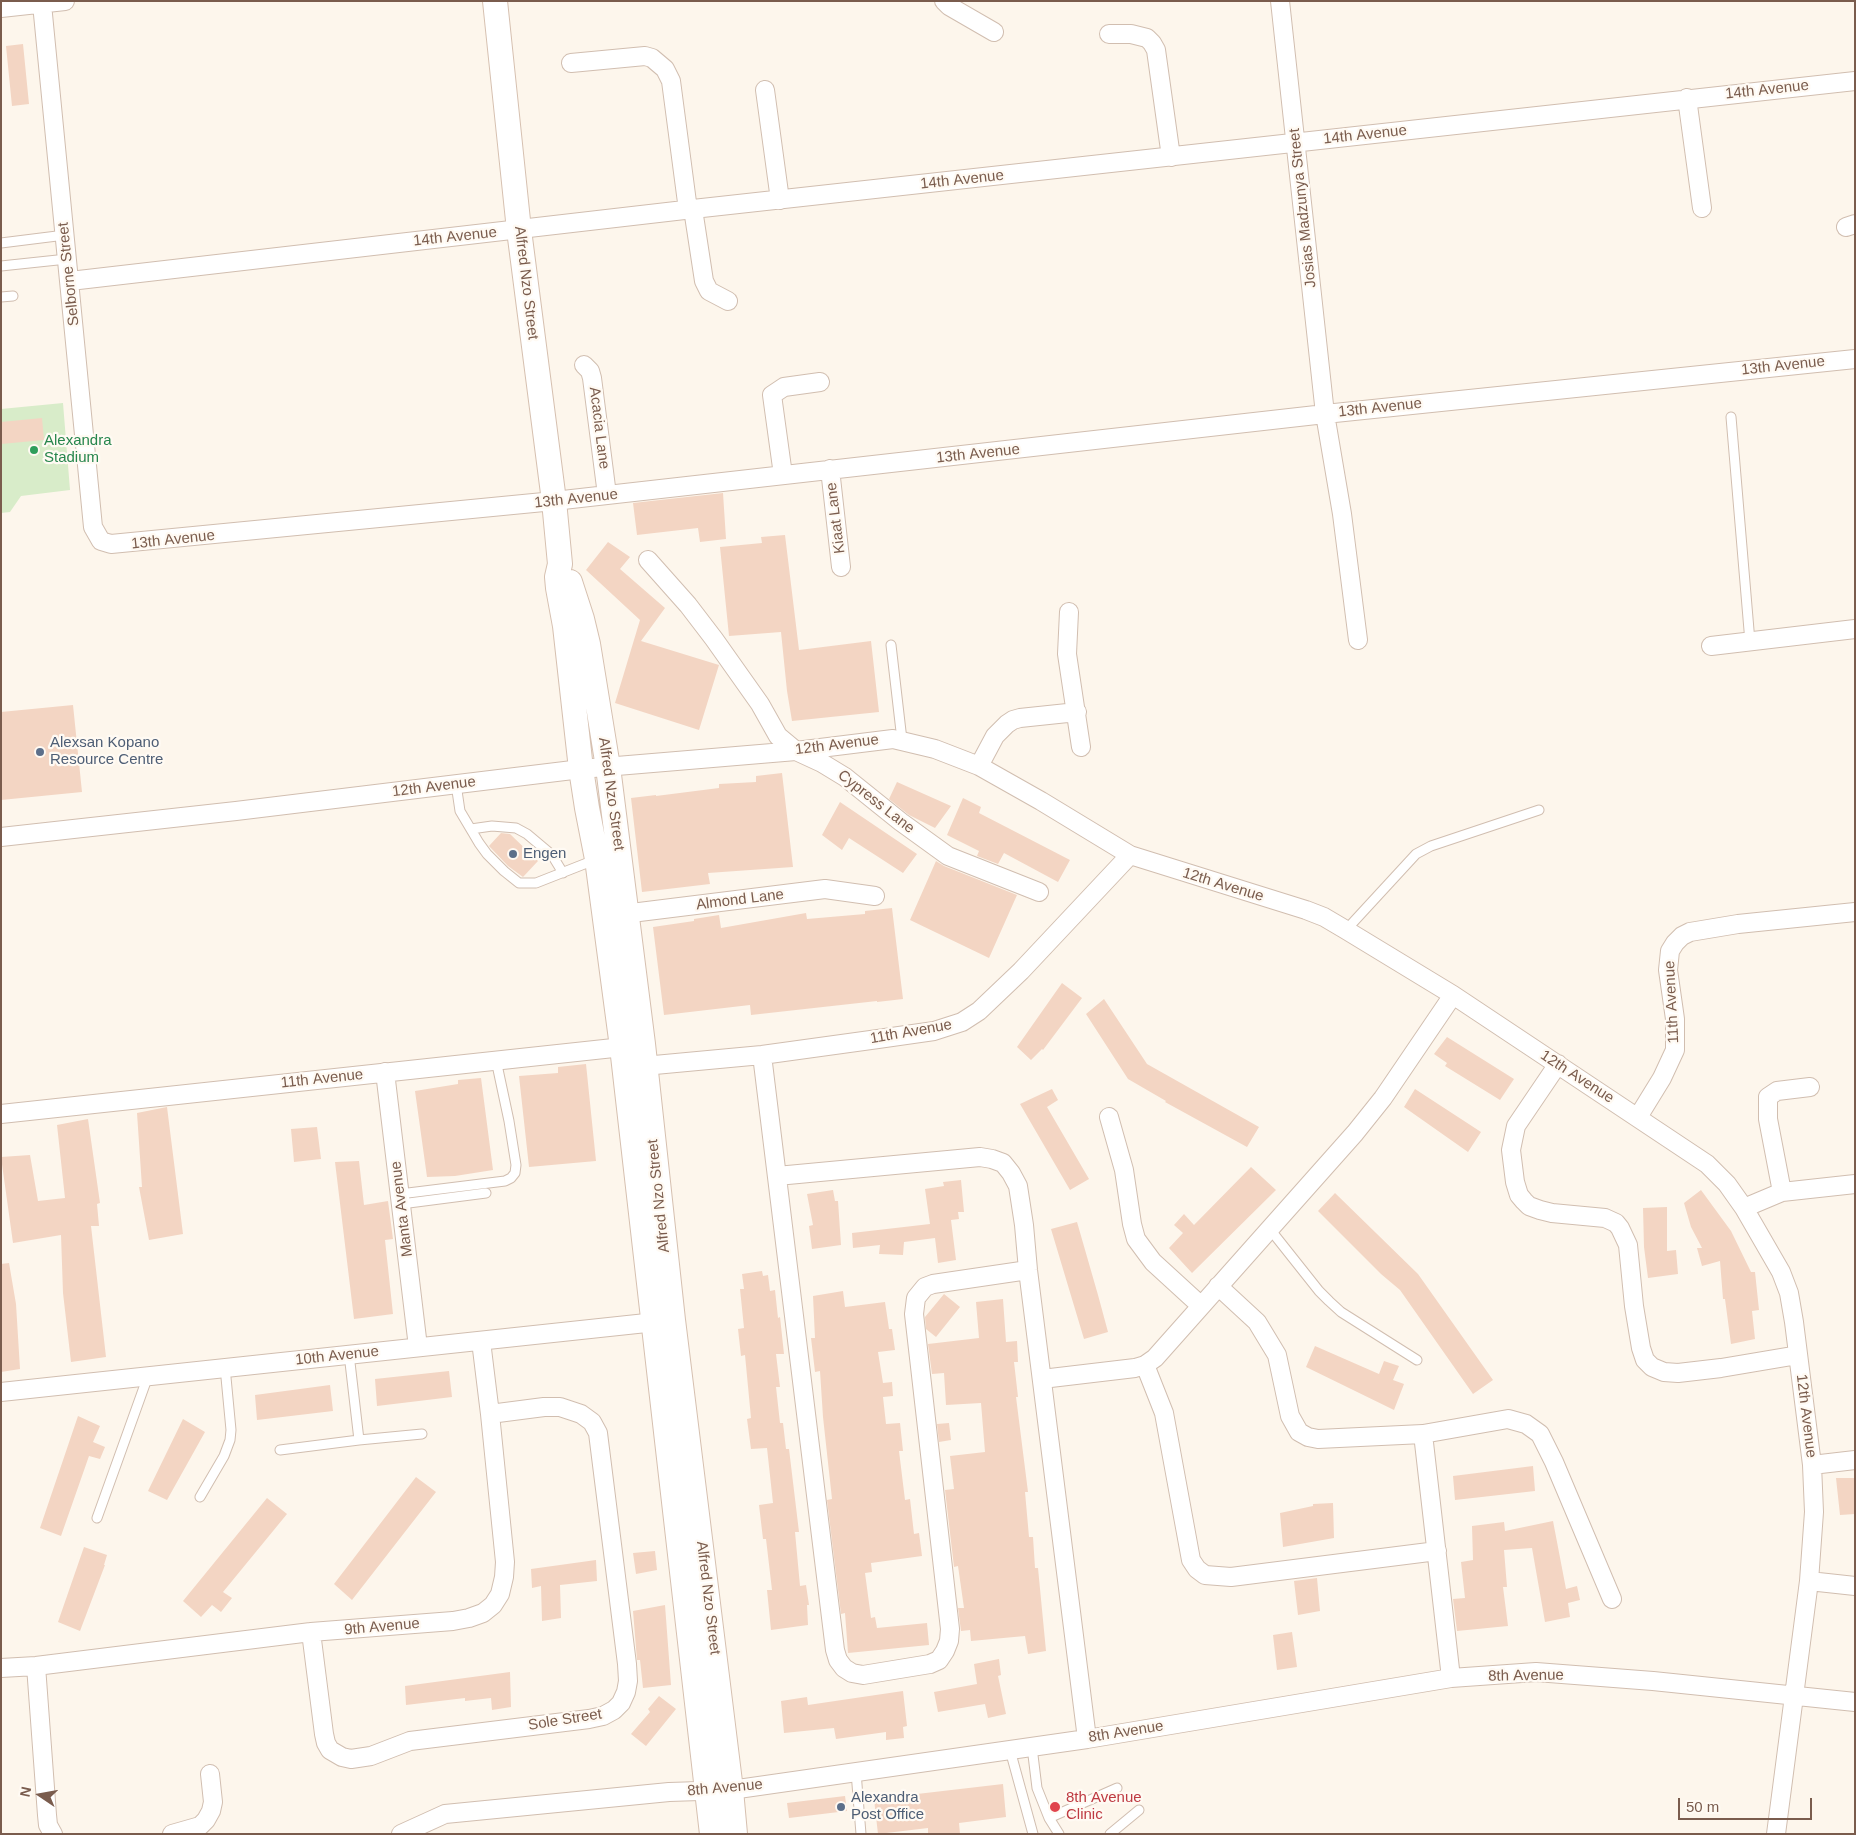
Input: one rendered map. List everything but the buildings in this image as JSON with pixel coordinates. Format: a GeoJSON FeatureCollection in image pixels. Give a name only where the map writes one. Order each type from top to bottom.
{"type":"FeatureCollection","features":[{"type":"Feature","properties":{"kind":"street"},"geometry":{"type":"LineString","coordinates":[[1,8],[65,1]]}},
{"type":"Feature","properties":{"kind":"street","name":"Alfred Nzo Street"},"geometry":{"type":"LineString","coordinates":[[495,1],[519,230],[554,501],[560,564],[557,577],[558,588],[565,626],[586,808],[608,858]]}},
{"type":"Feature","properties":{"kind":"street"},"geometry":{"type":"LineString","coordinates":[[944,1],[994,32]]}},
{"type":"Feature","properties":{"kind":"street","name":"Josias Madzunya Street"},"geometry":{"type":"LineString","coordinates":[[1280,1],[1325,414],[1342,514],[1358,640]]}},
{"type":"Feature","properties":{"kind":"street","name":"Selborne Street"},"geometry":{"type":"LineString","coordinates":[[42,4],[93,527],[102,541]]}},
{"type":"Feature","properties":{"kind":"street"},"geometry":{"type":"LineString","coordinates":[[1109,34],[1131,34],[1147,38],[1156,50],[1171,157]]}},
{"type":"Feature","properties":{"kind":"street"},"geometry":{"type":"LineString","coordinates":[[571,63],[646,56],[652,58],[665,69],[671,81],[704,281],[709,291],[728,301]]}},
{"type":"Feature","properties":{"kind":"street","name":"14th Avenue"},"geometry":{"type":"LineString","coordinates":[[70,281],[1687,98],[1855,81]]}},
{"type":"Feature","properties":{"kind":"street"},"geometry":{"type":"LineString","coordinates":[[765,90],[780,200]]}},
{"type":"Feature","properties":{"kind":"street"},"geometry":{"type":"LineString","coordinates":[[1687,98],[1702,208]]}},
{"type":"Feature","properties":{"kind":"street","name":"13th Avenue"},"geometry":{"type":"LineString","coordinates":[[102,541],[122,545],[554,501],[1325,414],[1855,359]]}},
{"type":"Feature","properties":{"kind":"street","name":"Acacia Lane"},"geometry":{"type":"LineString","coordinates":[[584,365],[590,371],[592,378],[607,495]]}},
{"type":"Feature","properties":{"kind":"street"},"geometry":{"type":"LineString","coordinates":[[783,475],[772,395],[784,387],[820,382]]}},
{"type":"Feature","properties":{"kind":"street","name":"Kiaat Lane"},"geometry":{"type":"LineString","coordinates":[[830,469],[842,567]]}},
{"type":"Feature","properties":{"kind":"street","name":"Cypress Lane"},"geometry":{"type":"LineString","coordinates":[[648,560],[688,605],[714,639],[760,704],[778,736],[796,751],[846,777],[901,822],[948,856],[1039,892]]}},
{"type":"Feature","properties":{"kind":"street","name":"Alfred Nzo Street"},"geometry":{"type":"LineString","coordinates":[[560,564],[574,592],[584,627],[608,767],[608,858],[663,1321],[706,1791],[712,1834]]}},
{"type":"Feature","properties":{"kind":"street"},"geometry":{"type":"LineString","coordinates":[[1069,612],[1067,654],[1081,747]]}},
{"type":"Feature","properties":{"kind":"street"},"geometry":{"type":"LineString","coordinates":[[1711,646],[1855,629]]}},
{"type":"Feature","properties":{"kind":"street"},"geometry":{"type":"LineString","coordinates":[[980,766],[995,736],[1013,720],[1077,712]]}},
{"type":"Feature","properties":{"kind":"street","name":"12th Avenue"},"geometry":{"type":"LineString","coordinates":[[1,837],[236,812],[581,769],[796,751],[883,739],[902,740],[935,749],[980,766],[1041,800],[1130,855],[1324,917],[1453,995],[1707,1164],[1727,1184],[1744,1208],[1784,1280],[1789,1293],[1798,1355],[1812,1465],[1814,1512],[1809,1581],[1776,1834]]}},
{"type":"Feature","properties":{"kind":"street","name":"11th Avenue"},"geometry":{"type":"LineString","coordinates":[[1,1114],[496,1060],[762,1055],[934,1031],[962,1022],[979,1011],[1021,972],[1130,855]]}},
{"type":"Feature","properties":{"kind":"street","name":"Almond Lane"},"geometry":{"type":"LineString","coordinates":[[616,914],[825,889],[875,896]]}},
{"type":"Feature","properties":{"kind":"street","name":"11th Avenue"},"geometry":{"type":"LineString","coordinates":[[1638,1117],[1662,1078],[1675,1050],[1675,1019],[1668,970],[1670,951],[1674,943],[1690,932],[1738,924],[1855,912]]}},
{"type":"Feature","properties":{"kind":"street"},"geometry":{"type":"LineString","coordinates":[[1042,1379],[1135,1368],[1145,1365],[1155,1358],[1200,1305],[1355,1133],[1383,1098],[1453,995]]}},
{"type":"Feature","properties":{"kind":"street"},"geometry":{"type":"LineString","coordinates":[[762,1055],[835,1650],[838,1660],[844,1668],[852,1673],[863,1675],[930,1664],[939,1660],[949,1641],[950,1629],[914,1314],[916,1298],[925,1287],[933,1284],[1028,1270]]}},
{"type":"Feature","properties":{"kind":"street"},"geometry":{"type":"LineString","coordinates":[[1558,1064],[1516,1126],[1511,1150],[1515,1182],[1524,1201],[1529,1206],[1552,1213],[1605,1218],[1616,1223],[1620,1228],[1626,1238],[1629,1252],[1634,1306],[1641,1348],[1645,1360],[1652,1367],[1664,1372],[1678,1373],[1798,1355]]}},
{"type":"Feature","properties":{"kind":"street","name":"Manta Avenue"},"geometry":{"type":"LineString","coordinates":[[385,1072],[418,1347]]}},
{"type":"Feature","properties":{"kind":"street"},"geometry":{"type":"LineString","coordinates":[[1782,1192],[1767,1110],[1768,1097],[1777,1091],[1810,1087]]}},
{"type":"Feature","properties":{"kind":"street"},"geometry":{"type":"LineString","coordinates":[[1109,1117],[1124,1170],[1132,1224],[1136,1238],[1153,1262],[1200,1305]]}},
{"type":"Feature","properties":{"kind":"street"},"geometry":{"type":"LineString","coordinates":[[777,1176],[980,1157],[992,1159],[1003,1164],[1011,1173],[1018,1186],[1024,1225],[1028,1270],[1087,1739]]}},
{"type":"Feature","properties":{"kind":"street"},"geometry":{"type":"LineString","coordinates":[[1744,1208],[1782,1192],[1855,1184]]}},
{"type":"Feature","properties":{"kind":"street"},"geometry":{"type":"LineString","coordinates":[[1218,1286],[1258,1322],[1269,1340],[1277,1355],[1290,1416],[1299,1432],[1308,1437],[1318,1439],[1423,1434],[1508,1419],[1526,1424],[1540,1434],[1554,1462],[1612,1599]]}},
{"type":"Feature","properties":{"kind":"street","name":"Alfred Nzo Street"},"geometry":{"type":"LineString","coordinates":[[663,1321],[732,1790],[735,1834]]}},
{"type":"Feature","properties":{"kind":"street","name":"10th Avenue"},"geometry":{"type":"LineString","coordinates":[[1,1392],[663,1321]]}},
{"type":"Feature","properties":{"kind":"street","name":"9th Avenue"},"geometry":{"type":"LineString","coordinates":[[1,1668],[36,1666],[311,1632],[453,1621],[483,1613],[493,1605],[500,1594],[505,1562],[481,1341]]}},
{"type":"Feature","properties":{"kind":"street"},"geometry":{"type":"LineString","coordinates":[[1145,1365],[1164,1413],[1191,1560],[1197,1569],[1205,1575],[1231,1577],[1437,1551]]}},
{"type":"Feature","properties":{"kind":"street","name":"Sole Street"},"geometry":{"type":"LineString","coordinates":[[311,1632],[326,1743],[330,1750],[342,1757],[351,1759],[372,1756],[410,1741],[589,1719],[603,1716],[614,1710],[621,1703],[628,1681],[627,1664],[598,1433],[592,1422],[581,1414],[560,1407],[544,1407],[490,1414]]}},
{"type":"Feature","properties":{"kind":"street"},"geometry":{"type":"LineString","coordinates":[[1423,1434],[1451,1678]]}},
{"type":"Feature","properties":{"kind":"street"},"geometry":{"type":"LineString","coordinates":[[1812,1465],[1855,1460]]}},
{"type":"Feature","properties":{"kind":"street"},"geometry":{"type":"LineString","coordinates":[[1809,1581],[1855,1586]]}},
{"type":"Feature","properties":{"kind":"street"},"geometry":{"type":"LineString","coordinates":[[36,1666],[48,1825],[53,1834]]}},
{"type":"Feature","properties":{"kind":"street","name":"8th Avenue"},"geometry":{"type":"LineString","coordinates":[[401,1834],[445,1814],[670,1792],[732,1790],[1087,1739],[1451,1678],[1536,1672],[1652,1681],[1855,1702]]}},
{"type":"Feature","properties":{"kind":"street"},"geometry":{"type":"LineString","coordinates":[[172,1834],[200,1826],[206,1820],[211,1812],[213,1802],[210,1774]]}},
{"type":"Feature","properties":{"kind":"lane"},"geometry":{"type":"LineString","coordinates":[[1,243],[65,236]]}},
{"type":"Feature","properties":{"kind":"lane"},"geometry":{"type":"LineString","coordinates":[[1,266],[67,259]]}},
{"type":"Feature","properties":{"kind":"lane"},"geometry":{"type":"LineString","coordinates":[[1,297],[13,296]]}},
{"type":"Feature","properties":{"kind":"lane"},"geometry":{"type":"LineString","coordinates":[[1732,417],[1750,642]]}},
{"type":"Feature","properties":{"kind":"lane"},"geometry":{"type":"LineString","coordinates":[[892,645],[902,740]]}},
{"type":"Feature","properties":{"kind":"lane"},"geometry":{"type":"LineString","coordinates":[[456,784],[460,811],[471,829],[487,854],[519,883],[536,883],[608,858]]}},
{"type":"Feature","properties":{"kind":"lane"},"geometry":{"type":"LineString","coordinates":[[1346,930],[1416,854],[1431,846],[1539,810]]}},
{"type":"Feature","properties":{"kind":"lane"},"geometry":{"type":"LineString","coordinates":[[471,829],[492,826],[516,828],[527,834],[552,855],[563,873]]}},
{"type":"Feature","properties":{"kind":"lane"},"geometry":{"type":"LineString","coordinates":[[400,1199],[505,1181],[515,1173],[515,1156],[496,1060]]}},
{"type":"Feature","properties":{"kind":"lane"},"geometry":{"type":"LineString","coordinates":[[400,1199],[486,1193]]}},
{"type":"Feature","properties":{"kind":"lane"},"geometry":{"type":"LineString","coordinates":[[1269,1228],[1329,1302],[1341,1312],[1417,1360]]}},
{"type":"Feature","properties":{"kind":"lane"},"geometry":{"type":"LineString","coordinates":[[349,1354],[359,1440]]}},
{"type":"Feature","properties":{"kind":"lane"},"geometry":{"type":"LineString","coordinates":[[200,1497],[224,1456],[230,1440],[231,1430],[225,1368]]}},
{"type":"Feature","properties":{"kind":"lane"},"geometry":{"type":"LineString","coordinates":[[97,1518],[148,1376]]}},
{"type":"Feature","properties":{"kind":"lane"},"geometry":{"type":"LineString","coordinates":[[280,1450],[422,1434]]}},
{"type":"Feature","properties":{"kind":"lane"},"geometry":{"type":"LineString","coordinates":[[1032,1747],[1037,1788],[1049,1818],[1058,1834]]}},
{"type":"Feature","properties":{"kind":"lane"},"geometry":{"type":"LineString","coordinates":[[1010,1750],[1033,1834]]}},
{"type":"Feature","properties":{"kind":"lane"},"geometry":{"type":"LineString","coordinates":[[856,1772],[861,1834]]}},
{"type":"Feature","properties":{"kind":"lane"},"geometry":{"type":"LineString","coordinates":[[1049,1818],[1117,1788]]}},
{"type":"Feature","properties":{"kind":"lane"},"geometry":{"type":"LineString","coordinates":[[1110,1834],[1139,1810]]}},
{"type":"Feature","properties":{"kind":"green space","name":"Alexandra Stadium"},"geometry":{"type":"Polygon","coordinates":[[[63,403],[70,490],[21,496],[10,512],[1,513],[1,409],[63,403]]]}},
{"type":"Feature","properties":{"kind":"place","name":"Alexandra Stadium"},"geometry":{"type":"Point","coordinates":[34,450]}},
{"type":"Feature","properties":{"kind":"place","name":"Alexsan Kopano Resource Centre"},"geometry":{"type":"Point","coordinates":[40,752]}},
{"type":"Feature","properties":{"kind":"place","name":"Engen"},"geometry":{"type":"Point","coordinates":[513,854]}},
{"type":"Feature","properties":{"kind":"place","name":"Alexandra Post Office"},"geometry":{"type":"Point","coordinates":[841,1807]}},
{"type":"Feature","properties":{"kind":"place","name":"8th Avenue Clinic"},"geometry":{"type":"Point","coordinates":[1055,1807]}}]}
